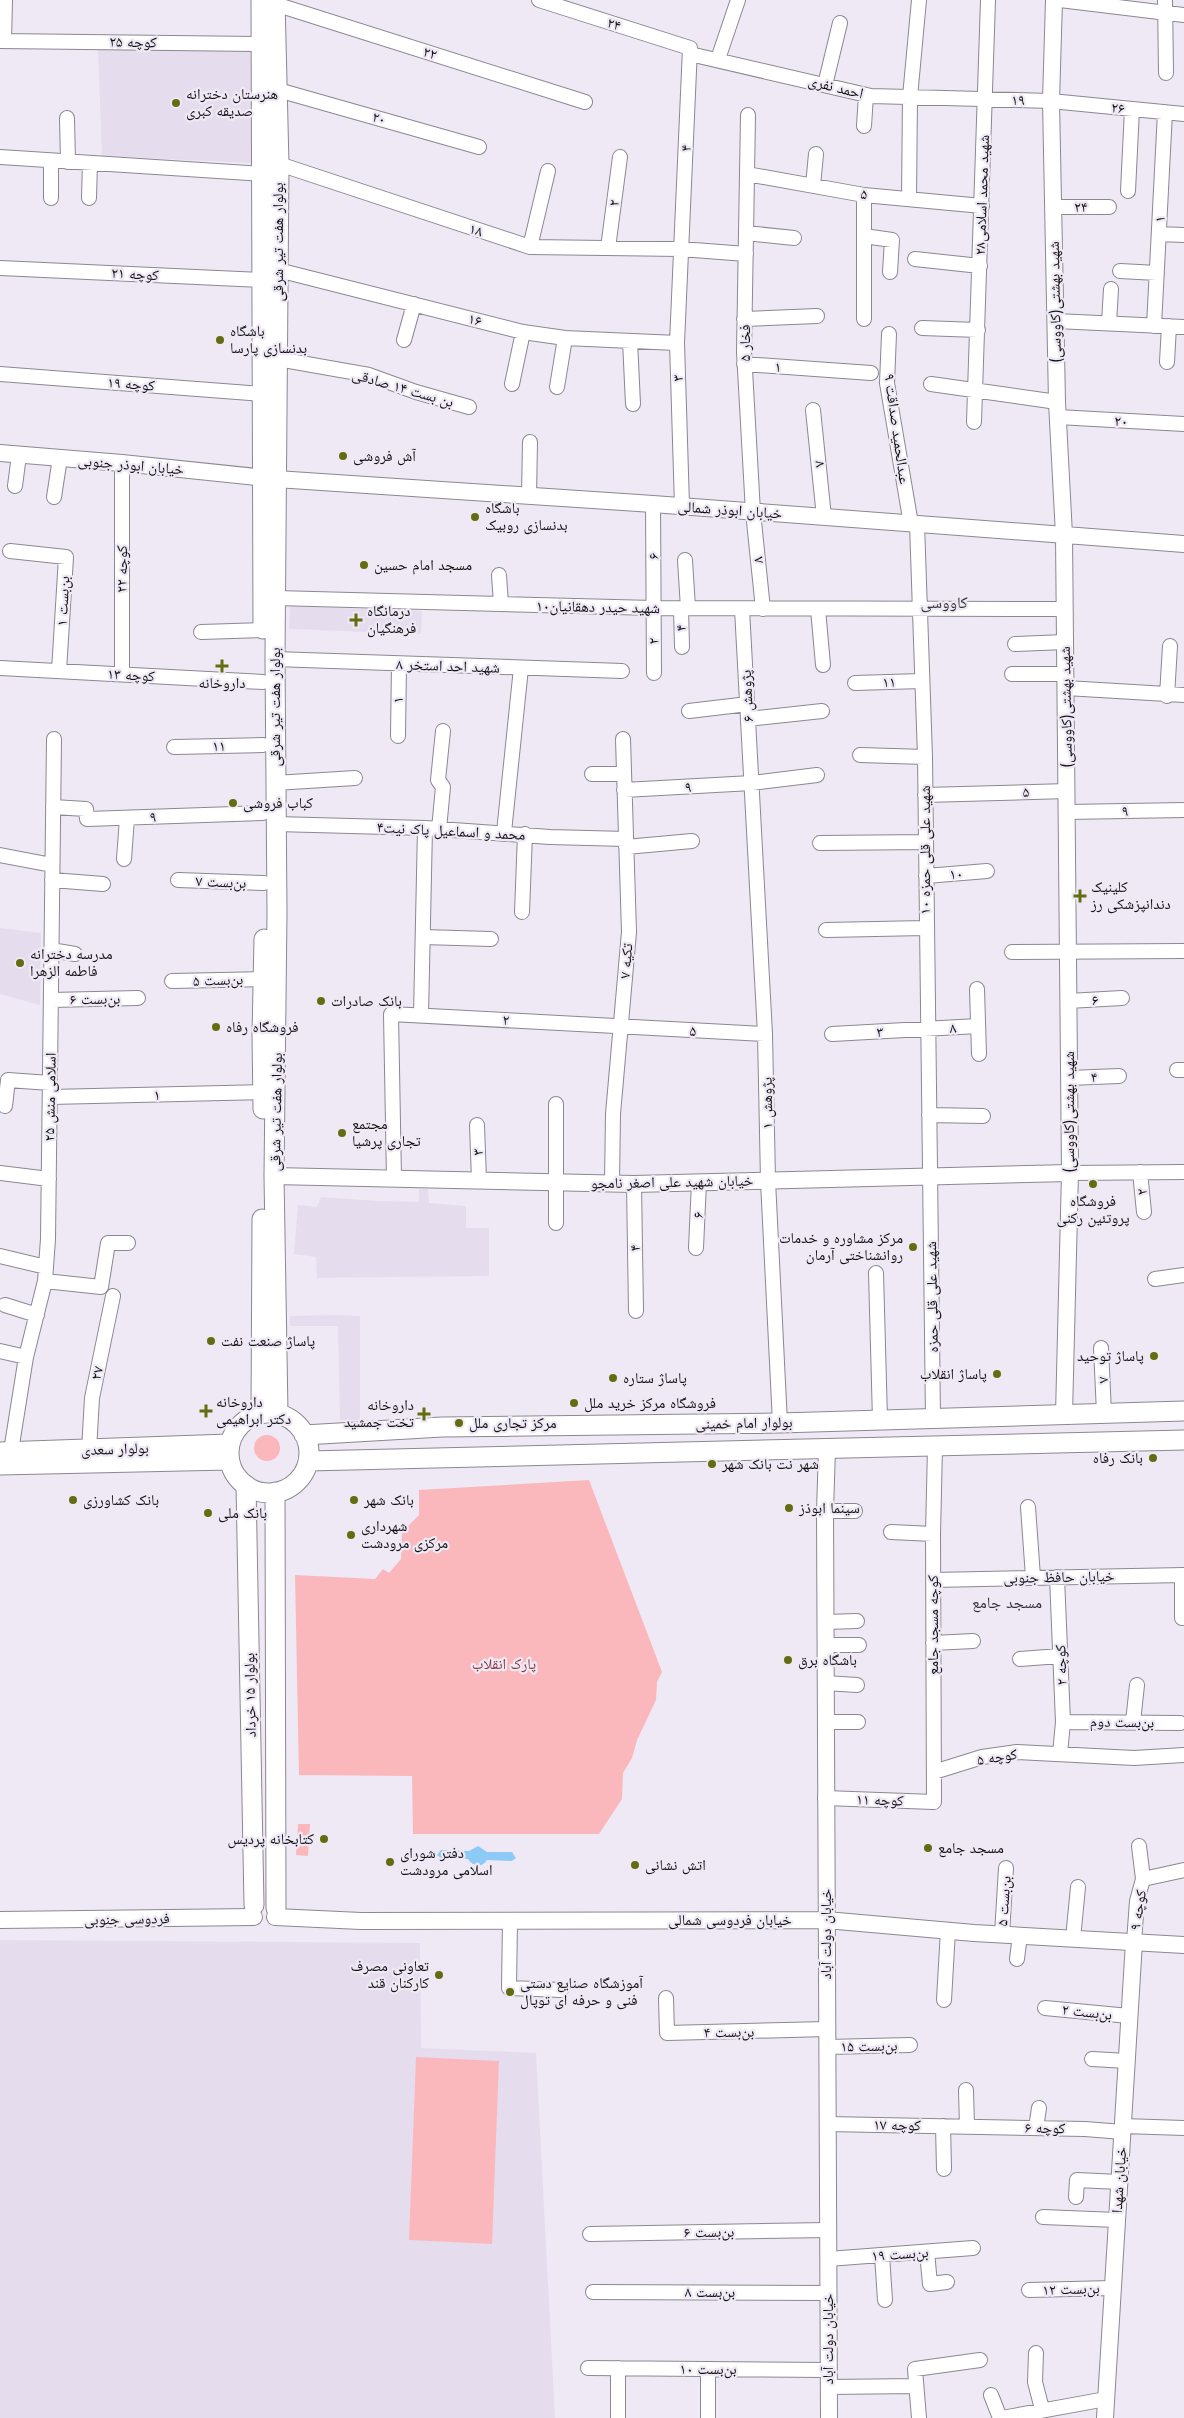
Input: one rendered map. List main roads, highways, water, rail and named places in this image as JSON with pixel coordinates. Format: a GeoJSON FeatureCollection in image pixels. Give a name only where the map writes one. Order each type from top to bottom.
{"type":"FeatureCollection","features":[{"type":"Feature","properties":{"kind":"main road","name":"بولوار هفت تیر شرقی"},"geometry":{"type":"LineString","coordinates":[[269,1413],[262,1035],[264,979],[270,912],[264,883],[275,783],[276,598],[262,394],[279,164],[270,129],[262,44],[270,1]]}},
{"type":"Feature","properties":{"kind":"main road","name":"بولوار هفت تیر شرقی"},"geometry":{"type":"LineString","coordinates":[[269,1413],[274,1176],[270,819],[263,745],[263,630],[269,479],[278,359],[263,174],[278,90],[270,1]]}},
{"type":"Feature","properties":{"kind":"main road","name":"بولوار امام خمینی"},"geometry":{"type":"LineString","coordinates":[[304,1435],[442,1427],[780,1423],[1184,1411]]}},
{"type":"Feature","properties":{"kind":"main road"},"geometry":{"type":"LineString","coordinates":[[269,1413],[298,1425],[304,1435],[308,1447],[308,1461],[304,1472],[296,1482],[287,1488],[276,1492],[265,1492],[246,1485],[238,1478],[230,1452],[236,1430],[246,1419],[269,1413]]}},
{"type":"Feature","properties":{"kind":"main road","name":"بولوار امام خمینی"},"geometry":{"type":"LineString","coordinates":[[308,1461],[1184,1440]]}},
{"type":"Feature","properties":{"kind":"main road","name":"بولوار سعدی"},"geometry":{"type":"LineString","coordinates":[[4,1456],[89,1450],[230,1452]]}},
{"type":"Feature","properties":{"kind":"main road","name":"بولوار سعدی"},"geometry":{"type":"LineString","coordinates":[[4,1456],[230,1452]]}},
{"type":"Feature","properties":{"kind":"main road","name":"بولوار ۱۵ خرداد"},"geometry":{"type":"LineString","coordinates":[[246,1485],[254,1911]]}},
{"type":"Feature","properties":{"kind":"main road","name":"بولوار ۱۵ خرداد"},"geometry":{"type":"LineString","coordinates":[[275,1912],[276,1492]]}},
{"type":"Feature","properties":{"kind":"water"},"geometry":{"type":"Polygon","coordinates":[[[478,1846],[487,1852],[512,1852],[516,1858],[512,1861],[487,1860],[478,1866],[472,1864],[468,1859],[441,1858],[437,1855],[441,1850],[469,1851],[478,1846]]]}},
{"type":"Feature","properties":{"kind":"place","name":"هنرستان دخترانه صدیقه کبری"},"geometry":{"type":"Point","coordinates":[176,103]}},
{"type":"Feature","properties":{"kind":"place","name":"باشگاه بدنسازی پارسا"},"geometry":{"type":"Point","coordinates":[220,340]}},
{"type":"Feature","properties":{"kind":"place","name":"آش فروشی"},"geometry":{"type":"Point","coordinates":[343,456]}},
{"type":"Feature","properties":{"kind":"place","name":"باشگاه بدنسازی روبیک"},"geometry":{"type":"Point","coordinates":[475,517]}},
{"type":"Feature","properties":{"kind":"place","name":"مسجد امام حسین"},"geometry":{"type":"Point","coordinates":[364,565]}},
{"type":"Feature","properties":{"kind":"place","name":"درمانگاه فرهنگیان"},"geometry":{"type":"Point","coordinates":[356,620]}},
{"type":"Feature","properties":{"kind":"place","name":"داروخانه"},"geometry":{"type":"Point","coordinates":[222,666]}},
{"type":"Feature","properties":{"kind":"place","name":"کباب فروشی"},"geometry":{"type":"Point","coordinates":[233,803]}},
{"type":"Feature","properties":{"kind":"place","name":"کلینیک دندانپزشکی رز"},"geometry":{"type":"Point","coordinates":[1080,896]}},
{"type":"Feature","properties":{"kind":"place","name":"مدرسه دخترانه فاطمه الزهرا"},"geometry":{"type":"Point","coordinates":[20,963]}},
{"type":"Feature","properties":{"kind":"place","name":"بانک صادرات"},"geometry":{"type":"Point","coordinates":[321,1001]}},
{"type":"Feature","properties":{"kind":"place","name":"فروشگاه رفاه"},"geometry":{"type":"Point","coordinates":[216,1027]}},
{"type":"Feature","properties":{"kind":"place","name":"مجتمع تجاری پرشیا"},"geometry":{"type":"Point","coordinates":[342,1133]}},
{"type":"Feature","properties":{"kind":"place","name":"فروشگاه پروتئین رکنی"},"geometry":{"type":"Point","coordinates":[1093,1184]}},
{"type":"Feature","properties":{"kind":"place","name":"مرکز مشاوره و خدمات روانشناختی آرمان"},"geometry":{"type":"Point","coordinates":[913,1247]}},
{"type":"Feature","properties":{"kind":"place","name":"پاساژ صنعت نفت"},"geometry":{"type":"Point","coordinates":[211,1341]}},
{"type":"Feature","properties":{"kind":"place","name":"پاساژ توحید"},"geometry":{"type":"Point","coordinates":[1154,1356]}},
{"type":"Feature","properties":{"kind":"place","name":"پاساژ انقلاب"},"geometry":{"type":"Point","coordinates":[997,1374]}},
{"type":"Feature","properties":{"kind":"place","name":"پاساژ ستاره"},"geometry":{"type":"Point","coordinates":[613,1378]}},
{"type":"Feature","properties":{"kind":"place","name":"فروشگاه مرکز خرید ملل"},"geometry":{"type":"Point","coordinates":[574,1403]}},
{"type":"Feature","properties":{"kind":"place","name":"داروخانه دکتر ابراهیمی"},"geometry":{"type":"Point","coordinates":[206,1411]}},
{"type":"Feature","properties":{"kind":"place","name":"داروخانه تخت جمشيد"},"geometry":{"type":"Point","coordinates":[424,1414]}},
{"type":"Feature","properties":{"kind":"place","name":"مرکز تجاری ملل"},"geometry":{"type":"Point","coordinates":[459,1423]}},
{"type":"Feature","properties":{"kind":"place","name":"بانک رفاه"},"geometry":{"type":"Point","coordinates":[1153,1458]}},
{"type":"Feature","properties":{"kind":"place","name":"شهر نت بانک شهر"},"geometry":{"type":"Point","coordinates":[712,1464]}},
{"type":"Feature","properties":{"kind":"place","name":"بانک کشاورزی"},"geometry":{"type":"Point","coordinates":[73,1500]}},
{"type":"Feature","properties":{"kind":"place","name":"بانک شهر"},"geometry":{"type":"Point","coordinates":[354,1500]}},
{"type":"Feature","properties":{"kind":"place","name":"سینما ابوذز"},"geometry":{"type":"Point","coordinates":[789,1508]}},
{"type":"Feature","properties":{"kind":"place","name":"بانک ملی"},"geometry":{"type":"Point","coordinates":[208,1513]}},
{"type":"Feature","properties":{"kind":"place","name":"شهرداری مرکزی مرودشت"},"geometry":{"type":"Point","coordinates":[351,1535]}},
{"type":"Feature","properties":{"kind":"place","name":"باشگاه برق"},"geometry":{"type":"Point","coordinates":[788,1660]}},
{"type":"Feature","properties":{"kind":"place","name":"کتابخانه پردیس"},"geometry":{"type":"Point","coordinates":[324,1839]}},
{"type":"Feature","properties":{"kind":"place","name":"مسجد جامع"},"geometry":{"type":"Point","coordinates":[928,1848]}},
{"type":"Feature","properties":{"kind":"place","name":"دفتر شورای اسلامی مرودشت"},"geometry":{"type":"Point","coordinates":[390,1862]}},
{"type":"Feature","properties":{"kind":"place","name":"اتش نشانی"},"geometry":{"type":"Point","coordinates":[635,1865]}},
{"type":"Feature","properties":{"kind":"place","name":"تعاونی مصرف کارکنان قند"},"geometry":{"type":"Point","coordinates":[439,1975]}},
{"type":"Feature","properties":{"kind":"place","name":"آموزشگاه صنایع دستی فنی و حرفه ای توپال"},"geometry":{"type":"Point","coordinates":[510,1992]}},
{"type":"Feature","properties":{"kind":"district","name":"کاووسی"},"geometry":{"type":"Point","coordinates":[944,602]}},
{"type":"Feature","properties":{"kind":"district","name":"مسجد جامع"},"geometry":{"type":"Point","coordinates":[1007,1602]}},
{"type":"Feature","properties":{"kind":"park label","name":"پارک انقلاب"},"geometry":{"type":"Point","coordinates":[504,1664]}}]}
